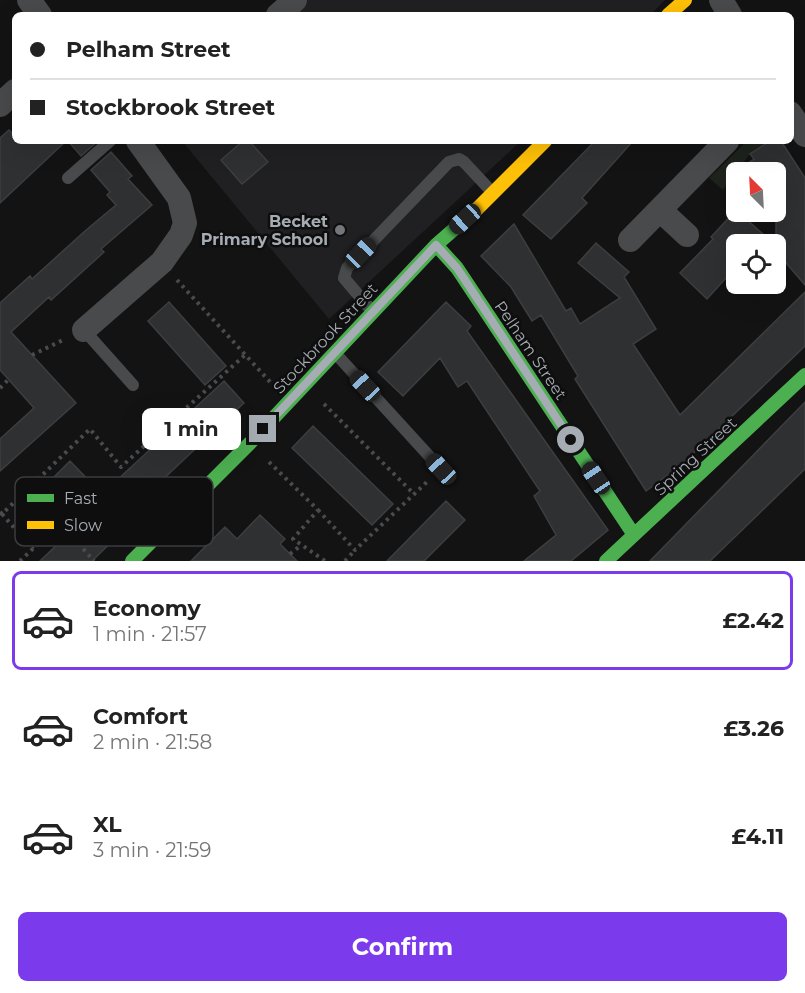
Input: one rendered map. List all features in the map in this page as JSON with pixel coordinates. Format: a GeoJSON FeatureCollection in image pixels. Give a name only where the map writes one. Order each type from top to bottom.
{"type":"FeatureCollection","features":[{"type":"Feature","properties":{"kind":"street"},"geometry":{"type":"LineString","coordinates":[[281,12],[295,0]]}},
{"type":"Feature","properties":{"kind":"street"},"geometry":{"type":"LineString","coordinates":[[671,12],[685,0]]}},
{"type":"Feature","properties":{"kind":"street"},"geometry":{"type":"LineString","coordinates":[[0,105],[12,94]]}},
{"type":"Feature","properties":{"kind":"street"},"geometry":{"type":"LineString","coordinates":[[84,330],[162,262],[181,235],[185,223],[179,198],[140,144]]}},
{"type":"Feature","properties":{"kind":"street","name":"Stockbrook Street"},"geometry":{"type":"LineString","coordinates":[[213,480],[436,245],[493,194],[541,144]]}},
{"type":"Feature","properties":{"kind":"street"},"geometry":{"type":"LineString","coordinates":[[630,240],[724,144]]}},
{"type":"Feature","properties":{"kind":"street"},"geometry":{"type":"LineString","coordinates":[[660,210],[687,235]]}},
{"type":"Feature","properties":{"kind":"street","name":"Pelham Street"},"geometry":{"type":"LineString","coordinates":[[436,245],[457,268],[634,535]]}},
{"type":"Feature","properties":{"kind":"street","name":"Spring Street"},"geometry":{"type":"LineString","coordinates":[[606,561],[805,375]]}},
{"type":"Feature","properties":{"kind":"street","name":"Stockbrook Street"},"geometry":{"type":"LineString","coordinates":[[132,561],[147,546]]}},
{"type":"Feature","properties":{"kind":"lane"},"geometry":{"type":"LineString","coordinates":[[68,178],[107,144]]}},
{"type":"Feature","properties":{"kind":"lane"},"geometry":{"type":"LineString","coordinates":[[373,312],[344,278],[347,268],[449,162],[459,159],[464,162],[493,194]]}},
{"type":"Feature","properties":{"kind":"lane"},"geometry":{"type":"LineString","coordinates":[[84,330],[133,385]]}},
{"type":"Feature","properties":{"kind":"lane"},"geometry":{"type":"LineString","coordinates":[[335,353],[441,469]]}},
{"type":"Feature","properties":{"kind":"path"},"geometry":{"type":"LineString","coordinates":[[162,262],[287,402]]}},
{"type":"Feature","properties":{"kind":"path"},"geometry":{"type":"LineString","coordinates":[[32,356],[84,330]]}},
{"type":"Feature","properties":{"kind":"path"},"geometry":{"type":"LineString","coordinates":[[40,477],[90,429],[121,467],[245,355]]}},
{"type":"Feature","properties":{"kind":"path"},"geometry":{"type":"LineString","coordinates":[[0,388],[8,380]]}},
{"type":"Feature","properties":{"kind":"path"},"geometry":{"type":"LineString","coordinates":[[304,384],[414,494]]}},
{"type":"Feature","properties":{"kind":"path"},"geometry":{"type":"LineString","coordinates":[[250,443],[355,549]]}},
{"type":"Feature","properties":{"kind":"path"},"geometry":{"type":"LineString","coordinates":[[345,561],[441,469]]}},
{"type":"Feature","properties":{"kind":"path"},"geometry":{"type":"LineString","coordinates":[[15,500],[1,513],[15,529]]}},
{"type":"Feature","properties":{"kind":"path"},"geometry":{"type":"LineString","coordinates":[[318,510],[293,539],[300,546],[325,561]]}},
{"type":"Feature","properties":{"kind":"path"},"geometry":{"type":"LineString","coordinates":[[30,546],[33,549]]}},
{"type":"Feature","properties":{"kind":"path"},"geometry":{"type":"LineString","coordinates":[[21,561],[36,546]]}},
{"type":"Feature","properties":{"kind":"path"},"geometry":{"type":"LineString","coordinates":[[80,546],[94,561]]}},
{"type":"Feature","properties":{"kind":"path"},"geometry":{"type":"LineString","coordinates":[[290,554],[300,546]]}},
{"type":"Feature","properties":{"kind":"shaded area"},"geometry":{"type":"Polygon","coordinates":[[[287,0],[665,0],[653,12],[273,12],[287,0]]]}},
{"type":"Feature","properties":{"kind":"shaded area","name":"Becket Primary School"},"geometry":{"type":"Polygon","coordinates":[[[184,144],[518,144],[329,319],[184,144]]]}},
{"type":"Feature","properties":{"kind":"shaded area"},"geometry":{"type":"Polygon","coordinates":[[[744,144],[765,144],[750,154],[744,162],[726,162],[726,186],[723,190],[709,178],[744,144]]]}},
{"type":"Feature","properties":{"kind":"building"},"geometry":{"type":"Polygon","coordinates":[[[9,130],[12,133],[12,144],[63,144],[0,203],[0,138],[9,130]]]}},
{"type":"Feature","properties":{"kind":"building"},"geometry":{"type":"Polygon","coordinates":[[[71,144],[95,144],[81,156],[71,144]]]}},
{"type":"Feature","properties":{"kind":"building"},"geometry":{"type":"Polygon","coordinates":[[[240,144],[252,144],[268,162],[242,184],[221,160],[240,144]]]}},
{"type":"Feature","properties":{"kind":"building"},"geometry":{"type":"Polygon","coordinates":[[[592,144],[630,144],[582,198],[587,203],[551,239],[523,215],[592,144]]]}},
{"type":"Feature","properties":{"kind":"building"},"geometry":{"type":"Polygon","coordinates":[[[765,144],[783,144],[805,178],[805,285],[786,263],[786,234],[776,234],[776,222],[786,222],[786,162],[750,162],[754,159],[750,154],[765,144]]]}},
{"type":"Feature","properties":{"kind":"building"},"geometry":{"type":"Polygon","coordinates":[[[111,152],[132,176],[128,179],[152,205],[101,249],[104,252],[51,300],[49,297],[11,332],[76,403],[0,471],[0,439],[34,408],[0,370],[0,303],[30,276],[32,279],[116,205],[107,195],[110,192],[91,170],[111,152]]]}},
{"type":"Feature","properties":{"kind":"building"},"geometry":{"type":"Polygon","coordinates":[[[726,221],[749,222],[763,234],[726,234],[726,278],[707,299],[680,273],[713,239],[711,237],[726,221]]]}},
{"type":"Feature","properties":{"kind":"building"},"geometry":{"type":"Polygon","coordinates":[[[514,224],[566,311],[571,308],[580,324],[620,298],[578,263],[596,243],[629,272],[624,277],[656,329],[633,344],[680,415],[805,292],[805,346],[680,466],[646,491],[575,379],[578,376],[541,315],[532,321],[511,287],[481,256],[514,224]]]}},
{"type":"Feature","properties":{"kind":"building"},"geometry":{"type":"Polygon","coordinates":[[[169,302],[226,366],[205,385],[148,321],[169,302]]]}},
{"type":"Feature","properties":{"kind":"building"},"geometry":{"type":"Polygon","coordinates":[[[446,302],[471,326],[467,331],[608,530],[571,561],[524,561],[556,535],[534,496],[540,491],[467,381],[458,387],[440,358],[403,396],[378,372],[446,302]]]}},
{"type":"Feature","properties":{"kind":"building"},"geometry":{"type":"Polygon","coordinates":[[[224,381],[244,403],[165,477],[120,477],[224,381]]]}},
{"type":"Feature","properties":{"kind":"building"},"geometry":{"type":"Polygon","coordinates":[[[805,402],[805,469],[710,561],[650,561],[805,402]]]}},
{"type":"Feature","properties":{"kind":"building"},"geometry":{"type":"Polygon","coordinates":[[[313,426],[393,504],[372,525],[292,448],[313,426]]]}},
{"type":"Feature","properties":{"kind":"building"},"geometry":{"type":"Polygon","coordinates":[[[70,461],[86,477],[54,477],[70,461]]]}},
{"type":"Feature","properties":{"kind":"building"},"geometry":{"type":"Polygon","coordinates":[[[446,501],[465,520],[424,561],[387,561],[446,501]]]}},
{"type":"Feature","properties":{"kind":"building"},"geometry":{"type":"Polygon","coordinates":[[[260,515],[285,539],[280,544],[297,561],[191,561],[206,546],[213,546],[213,539],[225,527],[237,539],[260,515]]]}},
{"type":"Feature","properties":{"kind":"building"},"geometry":{"type":"Polygon","coordinates":[[[56,546],[107,546],[92,561],[40,561],[56,546]]]}},
{"type":"Feature","properties":{"kind":"traffic: fast"},"geometry":{"type":"LineString","coordinates":[[213,480],[436,245],[477,209]]}},
{"type":"Feature","properties":{"kind":"traffic: fast"},"geometry":{"type":"LineString","coordinates":[[436,245],[457,268],[634,535]]}},
{"type":"Feature","properties":{"kind":"traffic: fast"},"geometry":{"type":"LineString","coordinates":[[606,561],[805,375]]}},
{"type":"Feature","properties":{"kind":"traffic: fast"},"geometry":{"type":"LineString","coordinates":[[132,561],[147,546]]}},
{"type":"Feature","properties":{"kind":"traffic: slow"},"geometry":{"type":"LineString","coordinates":[[671,12],[685,0]]}},
{"type":"Feature","properties":{"kind":"traffic: slow"},"geometry":{"type":"LineString","coordinates":[[477,209],[542,144]]}},
{"type":"Feature","properties":{"kind":"place","name":"Becket Primary School"},"geometry":{"type":"Point","coordinates":[340,230]}},
{"type":"Feature","properties":{"kind":"route"},"geometry":{"type":"LineString","coordinates":[[263,429],[436,245],[457,268],[571,440]]}}]}
